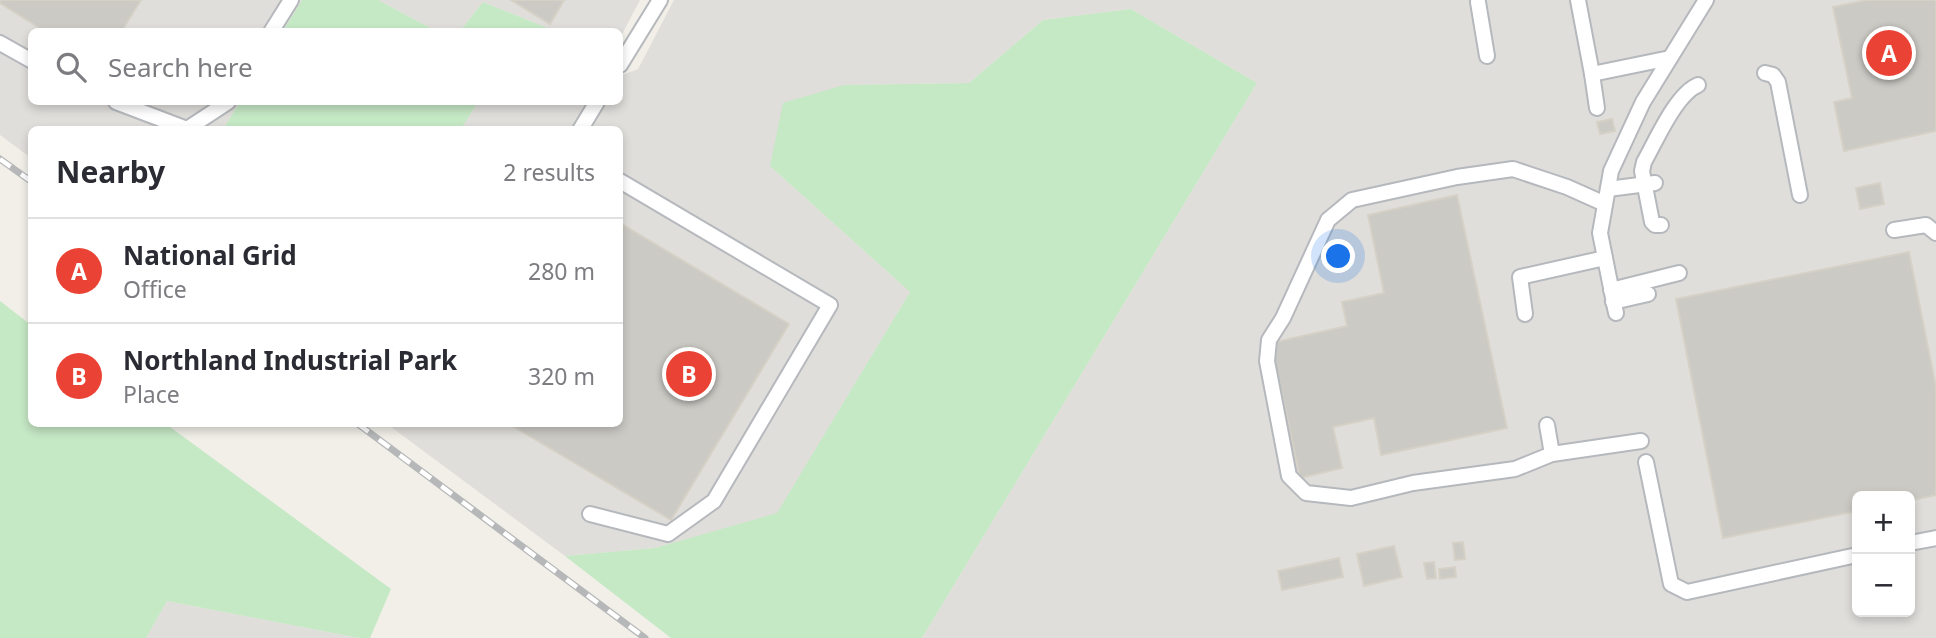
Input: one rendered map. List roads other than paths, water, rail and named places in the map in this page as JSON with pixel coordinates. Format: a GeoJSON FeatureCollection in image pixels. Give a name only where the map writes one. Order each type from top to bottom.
{"type":"FeatureCollection","features":[{"type":"Feature","properties":{"kind":"street"},"geometry":{"type":"LineString","coordinates":[[274,28],[291,0]]}},
{"type":"Feature","properties":{"kind":"street"},"geometry":{"type":"LineString","coordinates":[[623,60],[660,0]]}},
{"type":"Feature","properties":{"kind":"street"},"geometry":{"type":"LineString","coordinates":[[1578,0],[1597,108]]}},
{"type":"Feature","properties":{"kind":"street"},"geometry":{"type":"LineString","coordinates":[[1613,301],[1600,233],[1611,171],[1643,102],[1706,0]]}},
{"type":"Feature","properties":{"kind":"street"},"geometry":{"type":"LineString","coordinates":[[1478,2],[1487,56]]}},
{"type":"Feature","properties":{"kind":"street"},"geometry":{"type":"LineString","coordinates":[[0,43],[28,59]]}},
{"type":"Feature","properties":{"kind":"street"},"geometry":{"type":"LineString","coordinates":[[1592,74],[1670,58]]}},
{"type":"Feature","properties":{"kind":"street"},"geometry":{"type":"LineString","coordinates":[[1765,73],[1773,75],[1778,82],[1800,195]]}},
{"type":"Feature","properties":{"kind":"street"},"geometry":{"type":"LineString","coordinates":[[1661,225],[1652,222],[1650,183],[1644,162],[1680,101],[1689,89],[1698,85]]}},
{"type":"Feature","properties":{"kind":"street"},"geometry":{"type":"LineString","coordinates":[[124,105],[179,126]]}},
{"type":"Feature","properties":{"kind":"street"},"geometry":{"type":"LineString","coordinates":[[192,126],[223,105]]}},
{"type":"Feature","properties":{"kind":"street"},"geometry":{"type":"LineString","coordinates":[[582,126],[595,105]]}},
{"type":"Feature","properties":{"kind":"street"},"geometry":{"type":"LineString","coordinates":[[1605,204],[1567,187],[1513,169],[1457,177],[1352,200],[1328,220],[1283,317],[1269,340],[1267,360],[1289,476],[1306,493],[1351,498],[1413,483],[1515,470],[1552,454],[1641,440]]}},
{"type":"Feature","properties":{"kind":"street"},"geometry":{"type":"LineString","coordinates":[[590,514],[668,534],[714,502],[830,305],[623,183]]}},
{"type":"Feature","properties":{"kind":"street"},"geometry":{"type":"LineString","coordinates":[[1608,189],[1650,183]]}},
{"type":"Feature","properties":{"kind":"street"},"geometry":{"type":"LineString","coordinates":[[1894,230],[1926,225],[1936,233]]}},
{"type":"Feature","properties":{"kind":"street"},"geometry":{"type":"LineString","coordinates":[[1525,314],[1520,277],[1605,258]]}},
{"type":"Feature","properties":{"kind":"street"},"geometry":{"type":"LineString","coordinates":[[1613,301],[1679,273]]}},
{"type":"Feature","properties":{"kind":"street"},"geometry":{"type":"LineString","coordinates":[[1613,301],[1648,295]]}},
{"type":"Feature","properties":{"kind":"street"},"geometry":{"type":"LineString","coordinates":[[1547,425],[1552,454]]}},
{"type":"Feature","properties":{"kind":"street"},"geometry":{"type":"LineString","coordinates":[[1646,461],[1671,584],[1687,592],[1852,556]]}},
{"type":"Feature","properties":{"kind":"street"},"geometry":{"type":"LineString","coordinates":[[1915,542],[1936,538]]}},
{"type":"Feature","properties":{"kind":"railway"},"geometry":{"type":"LineString","coordinates":[[0,159],[28,179]]}},
{"type":"Feature","properties":{"kind":"railway"},"geometry":{"type":"LineString","coordinates":[[362,427],[645,638]]}},
{"type":"Feature","properties":{"kind":"place","name":"National Grid"},"geometry":{"type":"Point","coordinates":[1889,53]}},
{"type":"Feature","properties":{"kind":"place","name":"Northland Industrial Park"},"geometry":{"type":"Point","coordinates":[689,374]}}]}
